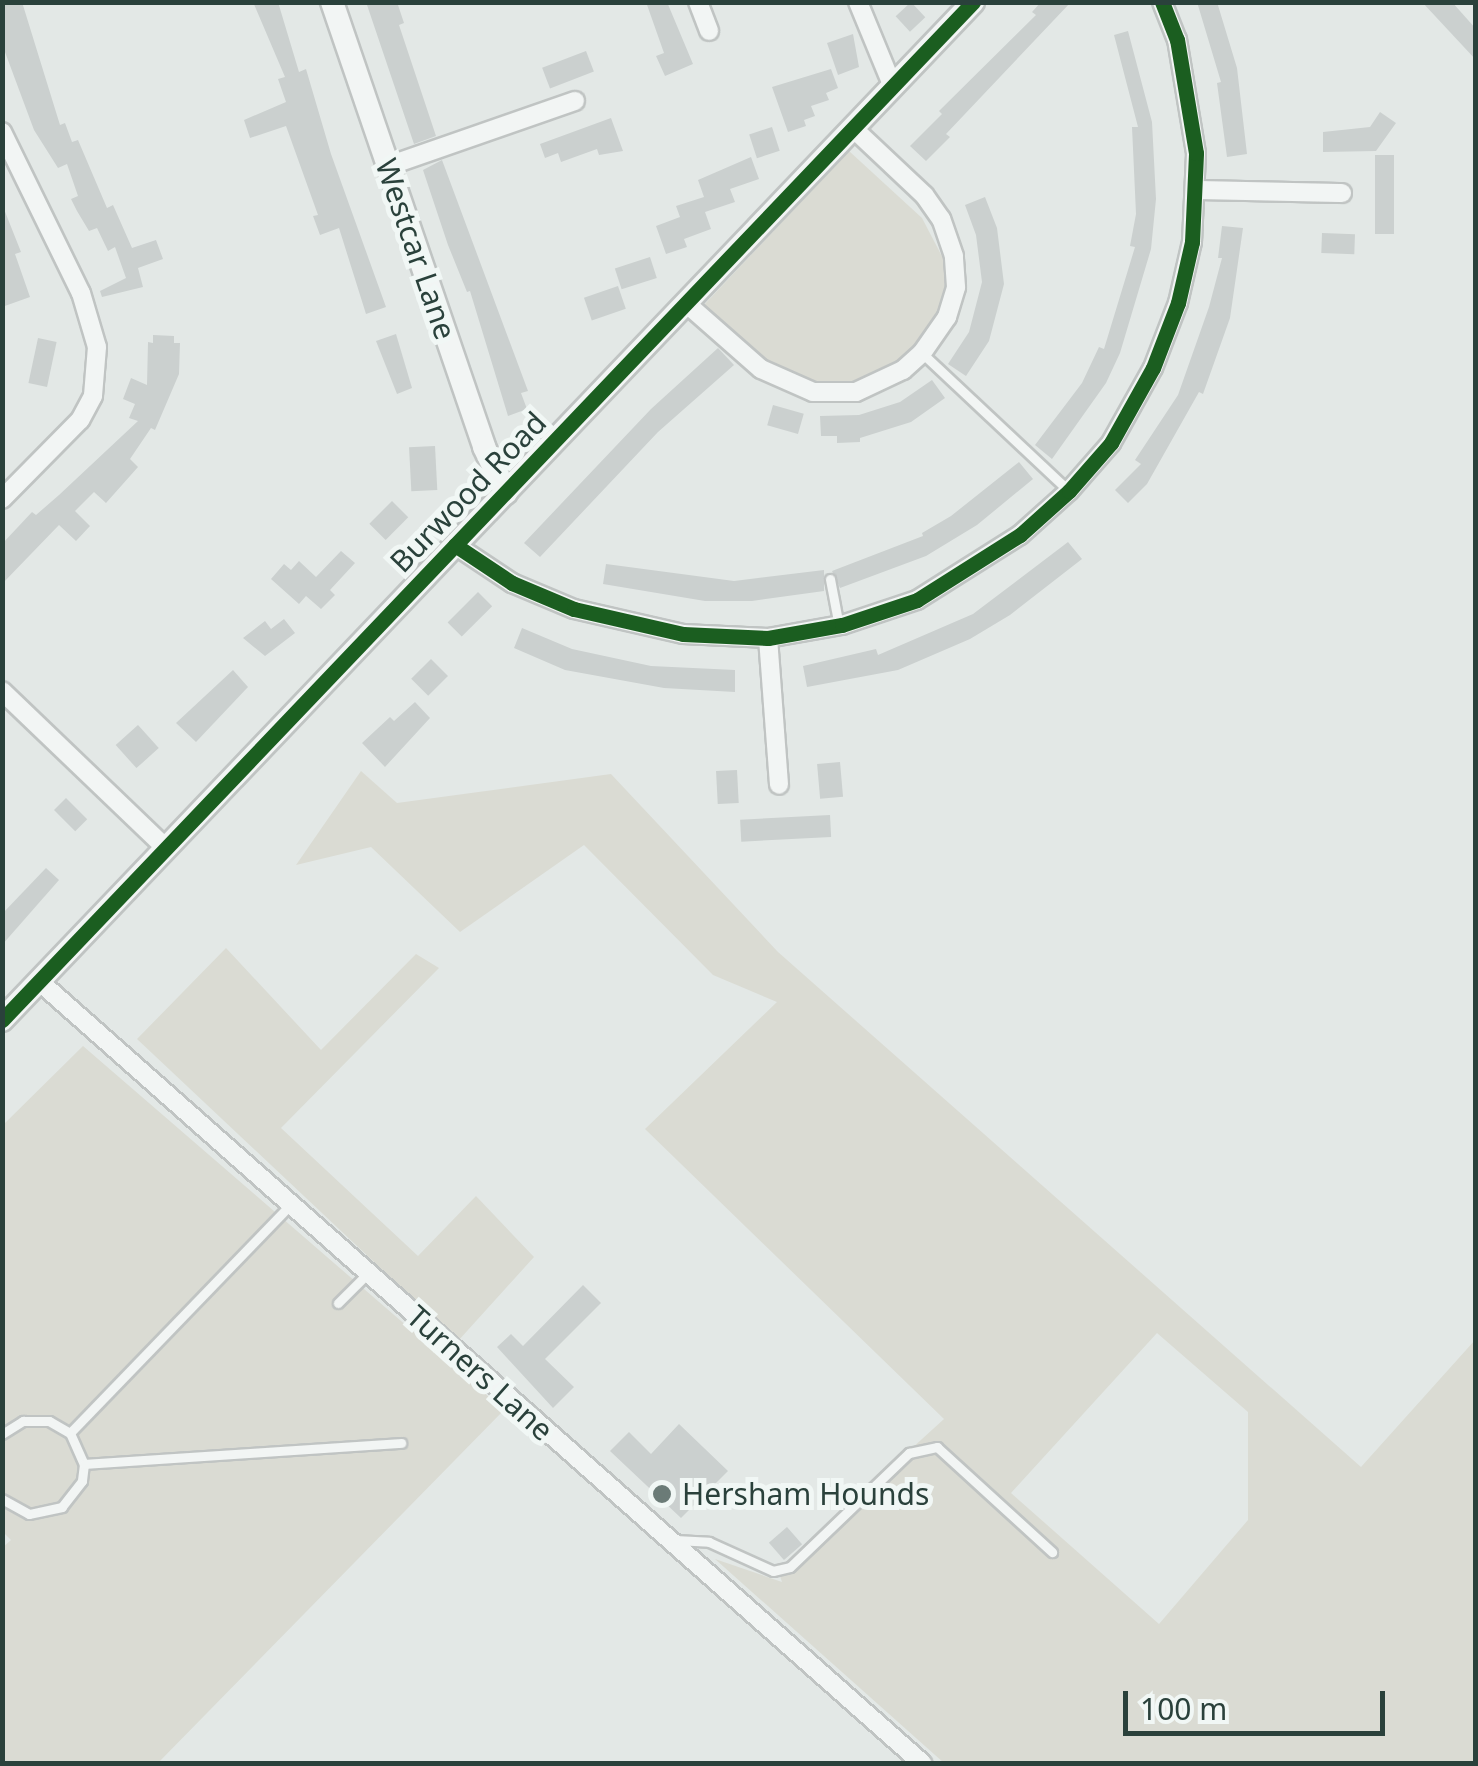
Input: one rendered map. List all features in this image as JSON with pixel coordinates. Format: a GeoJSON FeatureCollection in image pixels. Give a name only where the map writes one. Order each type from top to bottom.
{"type":"FeatureCollection","features":[{"type":"Feature","properties":{"kind":"street","name":"Westcar Lane"},"geometry":{"type":"LineString","coordinates":[[332,2],[484,447],[506,493]]}},
{"type":"Feature","properties":{"kind":"street"},"geometry":{"type":"LineString","coordinates":[[698,2],[709,31]]}},
{"type":"Feature","properties":{"kind":"street"},"geometry":{"type":"LineString","coordinates":[[858,2],[894,86]]}},
{"type":"Feature","properties":{"kind":"street","name":"Burwood Road"},"geometry":{"type":"LineString","coordinates":[[2,1020],[973,2]]}},
{"type":"Feature","properties":{"kind":"street"},"geometry":{"type":"LineString","coordinates":[[455,545],[512,583],[574,609],[684,634],[768,638],[839,626],[918,600],[1020,535],[1069,491],[1111,443],[1153,368],[1178,303],[1192,242],[1196,190],[1193,117],[1178,40],[1162,2]]}},
{"type":"Feature","properties":{"kind":"street"},"geometry":{"type":"LineString","coordinates":[[388,166],[575,101]]}},
{"type":"Feature","properties":{"kind":"street"},"geometry":{"type":"LineString","coordinates":[[688,304],[761,370],[813,392],[856,392],[902,370],[922,354],[947,317],[956,287],[954,256],[941,219],[924,195],[854,129]]}},
{"type":"Feature","properties":{"kind":"street"},"geometry":{"type":"LineString","coordinates":[[2,132],[81,293],[97,347],[93,396],[80,420],[2,499]]}},
{"type":"Feature","properties":{"kind":"street"},"geometry":{"type":"LineString","coordinates":[[1196,190],[1342,193]]}},
{"type":"Feature","properties":{"kind":"street"},"geometry":{"type":"LineString","coordinates":[[768,638],[779,785]]}},
{"type":"Feature","properties":{"kind":"street"},"geometry":{"type":"LineString","coordinates":[[2,691],[167,848]]}},
{"type":"Feature","properties":{"kind":"street","name":"Turners Lane"},"geometry":{"type":"LineString","coordinates":[[40,982],[922,1764]]}},
{"type":"Feature","properties":{"kind":"lane"},"geometry":{"type":"LineString","coordinates":[[922,354],[1069,491]]}},
{"type":"Feature","properties":{"kind":"lane"},"geometry":{"type":"LineString","coordinates":[[830,579],[839,626]]}},
{"type":"Feature","properties":{"kind":"lane"},"geometry":{"type":"LineString","coordinates":[[70,1433],[290,1204]]}},
{"type":"Feature","properties":{"kind":"lane"},"geometry":{"type":"LineString","coordinates":[[338,1303],[368,1273]]}},
{"type":"Feature","properties":{"kind":"lane"},"geometry":{"type":"LineString","coordinates":[[2,1434],[23,1421],[36,1420],[70,1433],[84,1464],[82,1481],[62,1507],[29,1514],[2,1500]]}},
{"type":"Feature","properties":{"kind":"lane"},"geometry":{"type":"LineString","coordinates":[[84,1464],[401,1442]]}},
{"type":"Feature","properties":{"kind":"lane"},"geometry":{"type":"LineString","coordinates":[[668,1540],[708,1542],[773,1571],[790,1567],[909,1453],[937,1447],[1052,1552]]}},
{"type":"Feature","properties":{"kind":"shaded area"},"geometry":{"type":"Polygon","coordinates":[[[849,151],[922,218],[946,264],[947,305],[912,355],[873,379],[827,387],[777,374],[702,307],[849,151]]]}},
{"type":"Feature","properties":{"kind":"shaded area"},"geometry":{"type":"Polygon","coordinates":[[[361,771],[397,803],[611,774],[778,952],[1361,1467],[1475,1340],[1475,1763],[944,1763],[715,1559],[782,1582],[778,1570],[944,1419],[645,1129],[777,1002],[713,975],[584,845],[460,932],[371,847],[296,865],[361,771]],[[1157,1333],[1011,1493],[1159,1624],[1248,1520],[1248,1412],[1157,1333]]]}},
{"type":"Feature","properties":{"kind":"shaded area"},"geometry":{"type":"Polygon","coordinates":[[[226,948],[321,1050],[416,954],[439,968],[281,1128],[418,1256],[476,1196],[534,1257],[458,1341],[137,1039],[226,948]]]}},
{"type":"Feature","properties":{"kind":"shaded area"},"geometry":{"type":"Polygon","coordinates":[[[83,1046],[504,1410],[158,1763],[3,1764],[2,1548],[11,1540],[2,1531],[3,1125],[83,1046]]]}},
{"type":"Feature","properties":{"kind":"building"},"geometry":{"type":"Polygon","coordinates":[[[2,2],[22,2],[60,125],[65,123],[72,142],[78,140],[107,208],[113,205],[132,248],[156,240],[163,259],[138,268],[143,287],[102,297],[100,291],[126,278],[115,247],[108,251],[97,228],[89,231],[77,211],[71,199],[78,196],[67,164],[58,168],[34,130],[2,44],[2,2]]]}},
{"type":"Feature","properties":{"kind":"building"},"geometry":{"type":"Polygon","coordinates":[[[253,2],[278,2],[299,72],[306,69],[331,154],[386,307],[366,314],[339,228],[320,235],[313,216],[318,215],[286,126],[250,138],[244,120],[286,102],[278,79],[285,77],[253,2]]]}},
{"type":"Feature","properties":{"kind":"building"},"geometry":{"type":"Polygon","coordinates":[[[366,2],[397,2],[404,23],[399,25],[436,136],[414,144],[366,2]]]}},
{"type":"Feature","properties":{"kind":"building"},"geometry":{"type":"Polygon","coordinates":[[[646,2],[667,2],[693,64],[665,76],[656,56],[664,53],[646,2]]]}},
{"type":"Feature","properties":{"kind":"building"},"geometry":{"type":"Polygon","coordinates":[[[911,2],[925,17],[910,32],[896,16],[911,2]]]}},
{"type":"Feature","properties":{"kind":"building"},"geometry":{"type":"Polygon","coordinates":[[[1041,2],[1071,2],[946,134],[950,137],[926,161],[910,146],[942,114],[939,111],[1036,15],[1032,12],[1041,2]]]}},
{"type":"Feature","properties":{"kind":"building"},"geometry":{"type":"Polygon","coordinates":[[[1197,2],[1217,2],[1237,68],[1247,154],[1227,157],[1217,83],[1221,82],[1197,2]]]}},
{"type":"Feature","properties":{"kind":"building"},"geometry":{"type":"Polygon","coordinates":[[[1422,2],[1452,2],[1476,29],[1476,60],[1422,2]]]}},
{"type":"Feature","properties":{"kind":"building"},"geometry":{"type":"Polygon","coordinates":[[[1128,31],[1152,122],[1156,199],[1151,249],[1120,353],[1106,383],[1052,459],[1035,445],[1082,383],[1099,347],[1104,349],[1135,247],[1130,246],[1136,214],[1132,127],[1138,127],[1114,35],[1128,31]]]}},
{"type":"Feature","properties":{"kind":"building"},"geometry":{"type":"Polygon","coordinates":[[[853,34],[859,67],[838,75],[827,43],[853,34]]]}},
{"type":"Feature","properties":{"kind":"building"},"geometry":{"type":"Polygon","coordinates":[[[586,51],[594,72],[550,88],[542,68],[586,51]]]}},
{"type":"Feature","properties":{"kind":"building"},"geometry":{"type":"Polygon","coordinates":[[[831,69],[838,88],[826,93],[829,100],[811,106],[815,116],[804,120],[806,126],[788,132],[772,87],[831,69]]]}},
{"type":"Feature","properties":{"kind":"building"},"geometry":{"type":"Polygon","coordinates":[[[1380,112],[1396,123],[1376,151],[1323,152],[1323,132],[1370,127],[1380,112]]]}},
{"type":"Feature","properties":{"kind":"building"},"geometry":{"type":"Polygon","coordinates":[[[611,118],[623,151],[599,155],[597,149],[561,162],[558,153],[545,158],[540,144],[611,118]]]}},
{"type":"Feature","properties":{"kind":"building"},"geometry":{"type":"Polygon","coordinates":[[[772,127],[780,151],[757,158],[749,134],[772,127]]]}},
{"type":"Feature","properties":{"kind":"building"},"geometry":{"type":"Polygon","coordinates":[[[1375,155],[1394,155],[1394,234],[1375,234],[1375,155]]]}},
{"type":"Feature","properties":{"kind":"building"},"geometry":{"type":"Polygon","coordinates":[[[751,157],[759,179],[730,189],[735,202],[705,212],[711,229],[684,239],[687,247],[666,254],[656,226],[680,217],[676,206],[704,197],[698,180],[751,157]]]}},
{"type":"Feature","properties":{"kind":"building"},"geometry":{"type":"Polygon","coordinates":[[[442,160],[528,391],[521,393],[527,409],[508,416],[470,291],[467,292],[448,245],[423,170],[442,160]]]}},
{"type":"Feature","properties":{"kind":"building"},"geometry":{"type":"Polygon","coordinates":[[[985,197],[997,228],[1004,284],[989,341],[966,376],[948,364],[969,332],[982,282],[976,235],[965,205],[985,197]]]}},
{"type":"Feature","properties":{"kind":"building"},"geometry":{"type":"Polygon","coordinates":[[[2,204],[21,252],[15,254],[30,297],[2,307],[2,204]]]}},
{"type":"Feature","properties":{"kind":"building"},"geometry":{"type":"Polygon","coordinates":[[[1222,226],[1243,228],[1230,318],[1203,394],[1199,392],[1147,484],[1128,503],[1115,490],[1141,464],[1135,460],[1178,395],[1222,258],[1218,258],[1222,226]]]}},
{"type":"Feature","properties":{"kind":"building"},"geometry":{"type":"Polygon","coordinates":[[[1322,233],[1355,234],[1354,254],[1321,253],[1322,233]]]}},
{"type":"Feature","properties":{"kind":"building"},"geometry":{"type":"Polygon","coordinates":[[[650,257],[657,278],[622,289],[615,268],[650,257]]]}},
{"type":"Feature","properties":{"kind":"building"},"geometry":{"type":"Polygon","coordinates":[[[618,286],[626,309],[592,320],[584,298],[618,286]]]}},
{"type":"Feature","properties":{"kind":"building"},"geometry":{"type":"Polygon","coordinates":[[[396,334],[412,388],[397,394],[376,341],[396,334]]]}},
{"type":"Feature","properties":{"kind":"building"},"geometry":{"type":"Polygon","coordinates":[[[153,335],[174,336],[174,343],[180,343],[179,374],[155,430],[151,428],[130,459],[138,467],[106,503],[94,492],[75,511],[90,526],[76,541],[59,525],[2,584],[2,544],[32,512],[36,515],[138,421],[129,418],[135,404],[123,399],[131,378],[147,385],[148,342],[153,343],[153,335]]]}},
{"type":"Feature","properties":{"kind":"building"},"geometry":{"type":"Polygon","coordinates":[[[38,338],[57,342],[47,387],[28,383],[38,338]]]}},
{"type":"Feature","properties":{"kind":"building"},"geometry":{"type":"Polygon","coordinates":[[[718,348],[734,365],[658,432],[540,557],[524,543],[651,409],[718,348]]]}},
{"type":"Feature","properties":{"kind":"building"},"geometry":{"type":"Polygon","coordinates":[[[932,380],[945,398],[911,422],[860,438],[860,442],[837,443],[837,436],[821,436],[820,416],[859,415],[900,402],[932,380]]]}},
{"type":"Feature","properties":{"kind":"building"},"geometry":{"type":"Polygon","coordinates":[[[773,405],[804,414],[798,434],[767,425],[773,405]]]}},
{"type":"Feature","properties":{"kind":"building"},"geometry":{"type":"Polygon","coordinates":[[[435,446],[437,490],[411,491],[409,447],[435,446]]]}},
{"type":"Feature","properties":{"kind":"building"},"geometry":{"type":"Polygon","coordinates":[[[1019,462],[1033,479],[977,525],[926,556],[840,588],[832,571],[923,536],[1019,462]]]}},
{"type":"Feature","properties":{"kind":"building"},"geometry":{"type":"Polygon","coordinates":[[[392,501],[408,517],[386,540],[369,524],[392,501]]]}},
{"type":"Feature","properties":{"kind":"building"},"geometry":{"type":"Polygon","coordinates":[[[1068,542],[1082,559],[1010,615],[970,639],[898,670],[807,687],[803,666],[876,649],[878,655],[973,614],[1068,542]]]}},
{"type":"Feature","properties":{"kind":"building"},"geometry":{"type":"Polygon","coordinates":[[[341,551],[355,563],[330,590],[335,595],[321,609],[306,596],[299,604],[271,579],[284,564],[291,570],[299,561],[316,577],[341,551]]]}},
{"type":"Feature","properties":{"kind":"building"},"geometry":{"type":"Polygon","coordinates":[[[606,564],[734,581],[824,570],[824,591],[752,601],[705,601],[603,584],[606,564]]]}},
{"type":"Feature","properties":{"kind":"building"},"geometry":{"type":"Polygon","coordinates":[[[478,592],[492,606],[462,637],[448,622],[478,592]]]}},
{"type":"Feature","properties":{"kind":"building"},"geometry":{"type":"Polygon","coordinates":[[[284,619],[295,633],[265,656],[243,638],[265,621],[271,629],[284,619]]]}},
{"type":"Feature","properties":{"kind":"building"},"geometry":{"type":"Polygon","coordinates":[[[522,628],[572,649],[651,666],[735,670],[735,692],[664,688],[565,670],[514,648],[522,628]]]}},
{"type":"Feature","properties":{"kind":"building"},"geometry":{"type":"Polygon","coordinates":[[[431,659],[448,676],[428,696],[411,679],[431,659]]]}},
{"type":"Feature","properties":{"kind":"building"},"geometry":{"type":"Polygon","coordinates":[[[233,670],[248,687],[196,742],[176,723],[233,670]]]}},
{"type":"Feature","properties":{"kind":"building"},"geometry":{"type":"Polygon","coordinates":[[[415,702],[430,718],[385,767],[362,743],[390,717],[394,721],[415,702]]]}},
{"type":"Feature","properties":{"kind":"building"},"geometry":{"type":"Polygon","coordinates":[[[138,725],[159,748],[136,768],[116,745],[138,725]]]}},
{"type":"Feature","properties":{"kind":"building"},"geometry":{"type":"Polygon","coordinates":[[[840,762],[843,797],[820,799],[817,764],[840,762]]]}},
{"type":"Feature","properties":{"kind":"building"},"geometry":{"type":"Polygon","coordinates":[[[737,770],[739,803],[718,804],[716,771],[737,770]]]}},
{"type":"Feature","properties":{"kind":"building"},"geometry":{"type":"Polygon","coordinates":[[[66,798],[87,819],[75,831],[54,810],[66,798]]]}},
{"type":"Feature","properties":{"kind":"building"},"geometry":{"type":"Polygon","coordinates":[[[830,815],[831,837],[741,842],[740,820],[830,815]]]}},
{"type":"Feature","properties":{"kind":"building"},"geometry":{"type":"Polygon","coordinates":[[[46,868],[59,880],[2,945],[2,914],[46,868]]]}},
{"type":"Feature","properties":{"kind":"building"},"geometry":{"type":"Polygon","coordinates":[[[583,1285],[601,1303],[545,1359],[574,1387],[553,1408],[497,1347],[511,1334],[523,1346],[583,1285]]]}},
{"type":"Feature","properties":{"kind":"building"},"geometry":{"type":"Polygon","coordinates":[[[679,1424],[728,1471],[681,1518],[610,1451],[629,1432],[651,1454],[679,1424]]]}},
{"type":"Feature","properties":{"kind":"building"},"geometry":{"type":"Polygon","coordinates":[[[787,1527],[802,1544],[784,1560],[769,1543],[787,1527]]]}},
{"type":"Feature","properties":{"kind":"cycle path"},"geometry":{"type":"LineString","coordinates":[[2,1020],[973,2]]}},
{"type":"Feature","properties":{"kind":"cycle path"},"geometry":{"type":"LineString","coordinates":[[455,545],[512,583],[574,609],[683,634],[768,638],[842,625],[917,600],[1020,535],[1069,491],[1111,443],[1153,368],[1178,303],[1192,242],[1196,153],[1177,40],[1162,2]]}},
{"type":"Feature","properties":{"kind":"place","name":"Hersham Hounds"},"geometry":{"type":"Point","coordinates":[662,1494]}}]}
